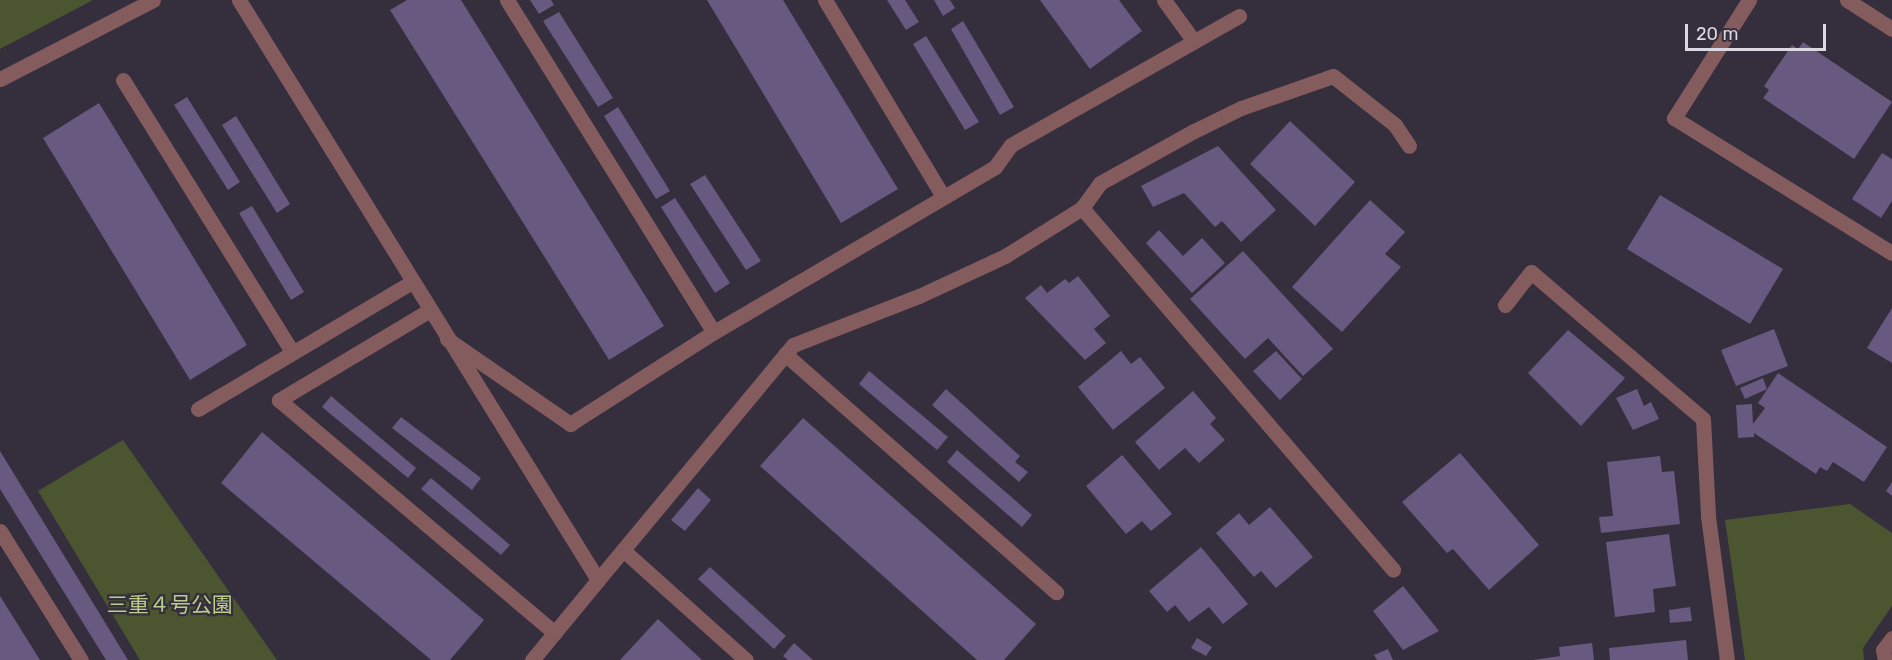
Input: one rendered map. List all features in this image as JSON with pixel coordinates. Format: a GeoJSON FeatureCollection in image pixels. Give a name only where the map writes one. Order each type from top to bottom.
{"type":"FeatureCollection","features":[{"type":"Feature","properties":{"kind":"street"},"geometry":{"type":"LineString","coordinates":[[0,79],[153,0]]}},
{"type":"Feature","properties":{"kind":"street"},"geometry":{"type":"LineString","coordinates":[[238,0],[598,580]]}},
{"type":"Feature","properties":{"kind":"street"},"geometry":{"type":"LineString","coordinates":[[507,0],[714,332]]}},
{"type":"Feature","properties":{"kind":"street"},"geometry":{"type":"LineString","coordinates":[[825,0],[942,195]]}},
{"type":"Feature","properties":{"kind":"street"},"geometry":{"type":"LineString","coordinates":[[1164,0],[1193,40]]}},
{"type":"Feature","properties":{"kind":"street"},"geometry":{"type":"LineString","coordinates":[[1749,0],[1674,118],[1892,253]]}},
{"type":"Feature","properties":{"kind":"street"},"geometry":{"type":"LineString","coordinates":[[1847,0],[1892,29]]}},
{"type":"Feature","properties":{"kind":"street"},"geometry":{"type":"LineString","coordinates":[[447,339],[570,424],[714,332],[942,195],[995,167],[1011,145],[1239,16]]}},
{"type":"Feature","properties":{"kind":"street"},"geometry":{"type":"LineString","coordinates":[[532,660],[793,345],[919,296],[1005,256],[1082,208],[1100,183],[1194,131],[1241,108],[1333,76],[1395,125],[1409,146]]}},
{"type":"Feature","properties":{"kind":"street"},"geometry":{"type":"LineString","coordinates":[[123,80],[292,352]]}},
{"type":"Feature","properties":{"kind":"street"},"geometry":{"type":"LineString","coordinates":[[1082,208],[1394,570]]}},
{"type":"Feature","properties":{"kind":"street"},"geometry":{"type":"LineString","coordinates":[[1505,305],[1531,272],[1704,419],[1708,516],[1727,660]]}},
{"type":"Feature","properties":{"kind":"street"},"geometry":{"type":"LineString","coordinates":[[198,409],[412,282]]}},
{"type":"Feature","properties":{"kind":"street"},"geometry":{"type":"LineString","coordinates":[[430,310],[279,400],[555,633]]}},
{"type":"Feature","properties":{"kind":"street"},"geometry":{"type":"LineString","coordinates":[[785,354],[1056,592]]}},
{"type":"Feature","properties":{"kind":"street"},"geometry":{"type":"LineString","coordinates":[[0,531],[81,660]]}},
{"type":"Feature","properties":{"kind":"street"},"geometry":{"type":"LineString","coordinates":[[623,550],[746,660]]}},
{"type":"Feature","properties":{"kind":"street"},"geometry":{"type":"LineString","coordinates":[[1885,660],[1883,650],[1892,638]]}},
{"type":"Feature","properties":{"kind":"green space"},"geometry":{"type":"Polygon","coordinates":[[[0,0],[93,0],[0,49],[0,0]]]}},
{"type":"Feature","properties":{"kind":"green space","name":"三重４号公園"},"geometry":{"type":"Polygon","coordinates":[[[123,440],[277,660],[140,660],[38,491],[123,440]]]}},
{"type":"Feature","properties":{"kind":"green space"},"geometry":{"type":"Polygon","coordinates":[[[1850,504],[1892,533],[1892,606],[1863,648],[1864,660],[1745,660],[1725,520],[1850,504]]]}},
{"type":"Feature","properties":{"kind":"building"},"geometry":{"type":"Polygon","coordinates":[[[407,0],[461,0],[664,326],[609,360],[390,10],[407,0]]]}},
{"type":"Feature","properties":{"kind":"building"},"geometry":{"type":"Polygon","coordinates":[[[530,0],[551,0],[554,5],[539,14],[530,0]]]}},
{"type":"Feature","properties":{"kind":"building"},"geometry":{"type":"Polygon","coordinates":[[[707,0],[783,0],[898,189],[841,223],[707,0]]]}},
{"type":"Feature","properties":{"kind":"building"},"geometry":{"type":"Polygon","coordinates":[[[887,0],[905,0],[919,22],[906,30],[887,0]]]}},
{"type":"Feature","properties":{"kind":"building"},"geometry":{"type":"Polygon","coordinates":[[[934,0],[950,0],[955,8],[943,16],[934,0]]]}},
{"type":"Feature","properties":{"kind":"building"},"geometry":{"type":"Polygon","coordinates":[[[1040,0],[1119,0],[1142,31],[1090,69],[1040,0]]]}},
{"type":"Feature","properties":{"kind":"building"},"geometry":{"type":"Polygon","coordinates":[[[559,12],[613,98],[598,107],[543,21],[559,12]]]}},
{"type":"Feature","properties":{"kind":"building"},"geometry":{"type":"Polygon","coordinates":[[[963,21],[1014,107],[1000,115],[951,29],[963,21]]]}},
{"type":"Feature","properties":{"kind":"building"},"geometry":{"type":"Polygon","coordinates":[[[926,36],[979,122],[965,130],[913,44],[926,36]]]}},
{"type":"Feature","properties":{"kind":"building"},"geometry":{"type":"Polygon","coordinates":[[[1803,42],[1892,102],[1854,159],[1763,98],[1769,90],[1764,86],[1792,45],[1798,49],[1803,42]]]}},
{"type":"Feature","properties":{"kind":"building"},"geometry":{"type":"Polygon","coordinates":[[[187,97],[240,182],[228,190],[174,105],[187,97]]]}},
{"type":"Feature","properties":{"kind":"building"},"geometry":{"type":"Polygon","coordinates":[[[99,103],[247,345],[190,380],[43,138],[99,103]]]}},
{"type":"Feature","properties":{"kind":"building"},"geometry":{"type":"Polygon","coordinates":[[[618,107],[670,191],[656,199],[604,116],[618,107]]]}},
{"type":"Feature","properties":{"kind":"building"},"geometry":{"type":"Polygon","coordinates":[[[236,116],[290,204],[277,213],[222,125],[236,116]]]}},
{"type":"Feature","properties":{"kind":"building"},"geometry":{"type":"Polygon","coordinates":[[[1290,121],[1355,182],[1315,226],[1250,164],[1290,121]]]}},
{"type":"Feature","properties":{"kind":"building"},"geometry":{"type":"Polygon","coordinates":[[[1218,146],[1276,210],[1241,242],[1222,221],[1215,227],[1184,193],[1153,207],[1141,186],[1218,146]]]}},
{"type":"Feature","properties":{"kind":"building"},"geometry":{"type":"Polygon","coordinates":[[[1882,153],[1892,159],[1892,201],[1881,218],[1852,199],[1882,153]]]}},
{"type":"Feature","properties":{"kind":"building"},"geometry":{"type":"Polygon","coordinates":[[[705,175],[761,261],[746,270],[690,184],[705,175]]]}},
{"type":"Feature","properties":{"kind":"building"},"geometry":{"type":"Polygon","coordinates":[[[1660,195],[1783,269],[1750,324],[1627,249],[1660,195]]]}},
{"type":"Feature","properties":{"kind":"building"},"geometry":{"type":"Polygon","coordinates":[[[675,198],[730,283],[715,293],[661,207],[675,198]]]}},
{"type":"Feature","properties":{"kind":"building"},"geometry":{"type":"Polygon","coordinates":[[[1370,200],[1405,232],[1385,254],[1401,267],[1342,332],[1292,287],[1370,200]]]}},
{"type":"Feature","properties":{"kind":"building"},"geometry":{"type":"Polygon","coordinates":[[[252,206],[304,292],[291,300],[239,213],[252,206]]]}},
{"type":"Feature","properties":{"kind":"building"},"geometry":{"type":"Polygon","coordinates":[[[1159,230],[1183,256],[1202,238],[1225,263],[1192,293],[1146,243],[1159,230]]]}},
{"type":"Feature","properties":{"kind":"building"},"geometry":{"type":"Polygon","coordinates":[[[1243,251],[1333,349],[1303,376],[1268,338],[1245,359],[1190,299],[1243,251]]]}},
{"type":"Feature","properties":{"kind":"building"},"geometry":{"type":"Polygon","coordinates":[[[1078,276],[1110,316],[1094,329],[1106,343],[1085,360],[1025,298],[1041,285],[1047,293],[1065,279],[1069,283],[1078,276]]]}},
{"type":"Feature","properties":{"kind":"building"},"geometry":{"type":"Polygon","coordinates":[[[1892,308],[1892,363],[1867,348],[1892,308]]]}},
{"type":"Feature","properties":{"kind":"building"},"geometry":{"type":"Polygon","coordinates":[[[1774,329],[1788,366],[1736,386],[1721,350],[1774,329]]]}},
{"type":"Feature","properties":{"kind":"building"},"geometry":{"type":"Polygon","coordinates":[[[1568,330],[1625,378],[1581,426],[1528,373],[1568,330]]]}},
{"type":"Feature","properties":{"kind":"building"},"geometry":{"type":"Polygon","coordinates":[[[1121,351],[1131,364],[1140,357],[1165,388],[1113,430],[1078,387],[1121,351]]]}},
{"type":"Feature","properties":{"kind":"building"},"geometry":{"type":"Polygon","coordinates":[[[1276,351],[1302,379],[1280,400],[1253,371],[1276,351]]]}},
{"type":"Feature","properties":{"kind":"building"},"geometry":{"type":"Polygon","coordinates":[[[869,371],[948,437],[937,450],[859,384],[869,371]]]}},
{"type":"Feature","properties":{"kind":"building"},"geometry":{"type":"Polygon","coordinates":[[[1778,373],[1887,447],[1864,482],[1833,462],[1827,471],[1820,467],[1816,474],[1754,433],[1754,437],[1738,438],[1736,405],[1752,404],[1753,424],[1765,408],[1758,403],[1778,373]]]}},
{"type":"Feature","properties":{"kind":"building"},"geometry":{"type":"Polygon","coordinates":[[[1763,378],[1767,389],[1745,399],[1740,388],[1763,378]]]}},
{"type":"Feature","properties":{"kind":"building"},"geometry":{"type":"Polygon","coordinates":[[[946,389],[1020,456],[1015,462],[1028,472],[1019,482],[932,405],[946,389]]]}},
{"type":"Feature","properties":{"kind":"building"},"geometry":{"type":"Polygon","coordinates":[[[1637,389],[1644,406],[1651,402],[1659,419],[1633,430],[1616,398],[1637,389]]]}},
{"type":"Feature","properties":{"kind":"building"},"geometry":{"type":"Polygon","coordinates":[[[1193,391],[1216,418],[1210,424],[1225,440],[1199,463],[1185,448],[1159,470],[1135,442],[1193,391]]]}},
{"type":"Feature","properties":{"kind":"building"},"geometry":{"type":"Polygon","coordinates":[[[331,396],[416,468],[408,478],[322,407],[331,396]]]}},
{"type":"Feature","properties":{"kind":"building"},"geometry":{"type":"Polygon","coordinates":[[[401,417],[481,478],[472,490],[392,428],[401,417]]]}},
{"type":"Feature","properties":{"kind":"building"},"geometry":{"type":"Polygon","coordinates":[[[803,418],[1036,624],[1004,660],[977,660],[760,466],[803,418]]]}},
{"type":"Feature","properties":{"kind":"building"},"geometry":{"type":"Polygon","coordinates":[[[262,432],[484,620],[450,660],[431,660],[221,483],[262,432]]]}},
{"type":"Feature","properties":{"kind":"building"},"geometry":{"type":"Polygon","coordinates":[[[957,450],[1032,515],[1022,527],[947,462],[957,450]]]}},
{"type":"Feature","properties":{"kind":"building"},"geometry":{"type":"Polygon","coordinates":[[[0,451],[128,660],[106,660],[0,489],[0,451]]]}},
{"type":"Feature","properties":{"kind":"building"},"geometry":{"type":"Polygon","coordinates":[[[1460,453],[1539,545],[1489,590],[1453,549],[1447,553],[1402,502],[1460,453]]]}},
{"type":"Feature","properties":{"kind":"building"},"geometry":{"type":"Polygon","coordinates":[[[1122,455],[1172,514],[1151,531],[1142,521],[1126,534],[1086,486],[1122,455]]]}},
{"type":"Feature","properties":{"kind":"building"},"geometry":{"type":"Polygon","coordinates":[[[1660,456],[1662,472],[1674,471],[1680,524],[1601,533],[1599,517],[1613,516],[1607,462],[1660,456]]]}},
{"type":"Feature","properties":{"kind":"building"},"geometry":{"type":"Polygon","coordinates":[[[431,478],[510,545],[501,555],[421,489],[431,478]]]}},
{"type":"Feature","properties":{"kind":"building"},"geometry":{"type":"Polygon","coordinates":[[[1892,482],[1892,496],[1886,491],[1892,482]]]}},
{"type":"Feature","properties":{"kind":"building"},"geometry":{"type":"Polygon","coordinates":[[[698,488],[711,500],[685,531],[671,520],[698,488]]]}},
{"type":"Feature","properties":{"kind":"building"},"geometry":{"type":"Polygon","coordinates":[[[1270,507],[1313,557],[1276,588],[1261,571],[1254,577],[1216,533],[1239,513],[1249,525],[1270,507]]]}},
{"type":"Feature","properties":{"kind":"building"},"geometry":{"type":"Polygon","coordinates":[[[1669,534],[1676,586],[1653,589],[1655,612],[1615,617],[1606,542],[1669,534]]]}},
{"type":"Feature","properties":{"kind":"building"},"geometry":{"type":"Polygon","coordinates":[[[1201,547],[1248,604],[1223,624],[1209,607],[1189,622],[1175,605],[1167,612],[1149,591],[1201,547]]]}},
{"type":"Feature","properties":{"kind":"building"},"geometry":{"type":"Polygon","coordinates":[[[710,567],[786,636],[774,649],[698,579],[710,567]]]}},
{"type":"Feature","properties":{"kind":"building"},"geometry":{"type":"Polygon","coordinates":[[[1403,586],[1439,631],[1403,650],[1373,611],[1403,586]]]}},
{"type":"Feature","properties":{"kind":"building"},"geometry":{"type":"Polygon","coordinates":[[[0,596],[40,660],[0,660],[0,596]]]}},
{"type":"Feature","properties":{"kind":"building"},"geometry":{"type":"Polygon","coordinates":[[[1690,607],[1692,621],[1670,623],[1669,610],[1690,607]]]}},
{"type":"Feature","properties":{"kind":"building"},"geometry":{"type":"Polygon","coordinates":[[[658,619],[702,660],[620,660],[658,619]]]}},
{"type":"Feature","properties":{"kind":"building"},"geometry":{"type":"Polygon","coordinates":[[[1197,638],[1212,647],[1206,656],[1191,648],[1197,638]]]}},
{"type":"Feature","properties":{"kind":"building"},"geometry":{"type":"Polygon","coordinates":[[[1686,640],[1688,660],[1610,660],[1609,648],[1686,640]]]}},
{"type":"Feature","properties":{"kind":"building"},"geometry":{"type":"Polygon","coordinates":[[[794,643],[813,660],[788,660],[783,656],[794,643]]]}},
{"type":"Feature","properties":{"kind":"building"},"geometry":{"type":"Polygon","coordinates":[[[1592,643],[1594,660],[1533,660],[1560,656],[1559,647],[1592,643]]]}},
{"type":"Feature","properties":{"kind":"building"},"geometry":{"type":"Polygon","coordinates":[[[1388,649],[1393,660],[1377,660],[1374,655],[1388,649]]]}}]}
